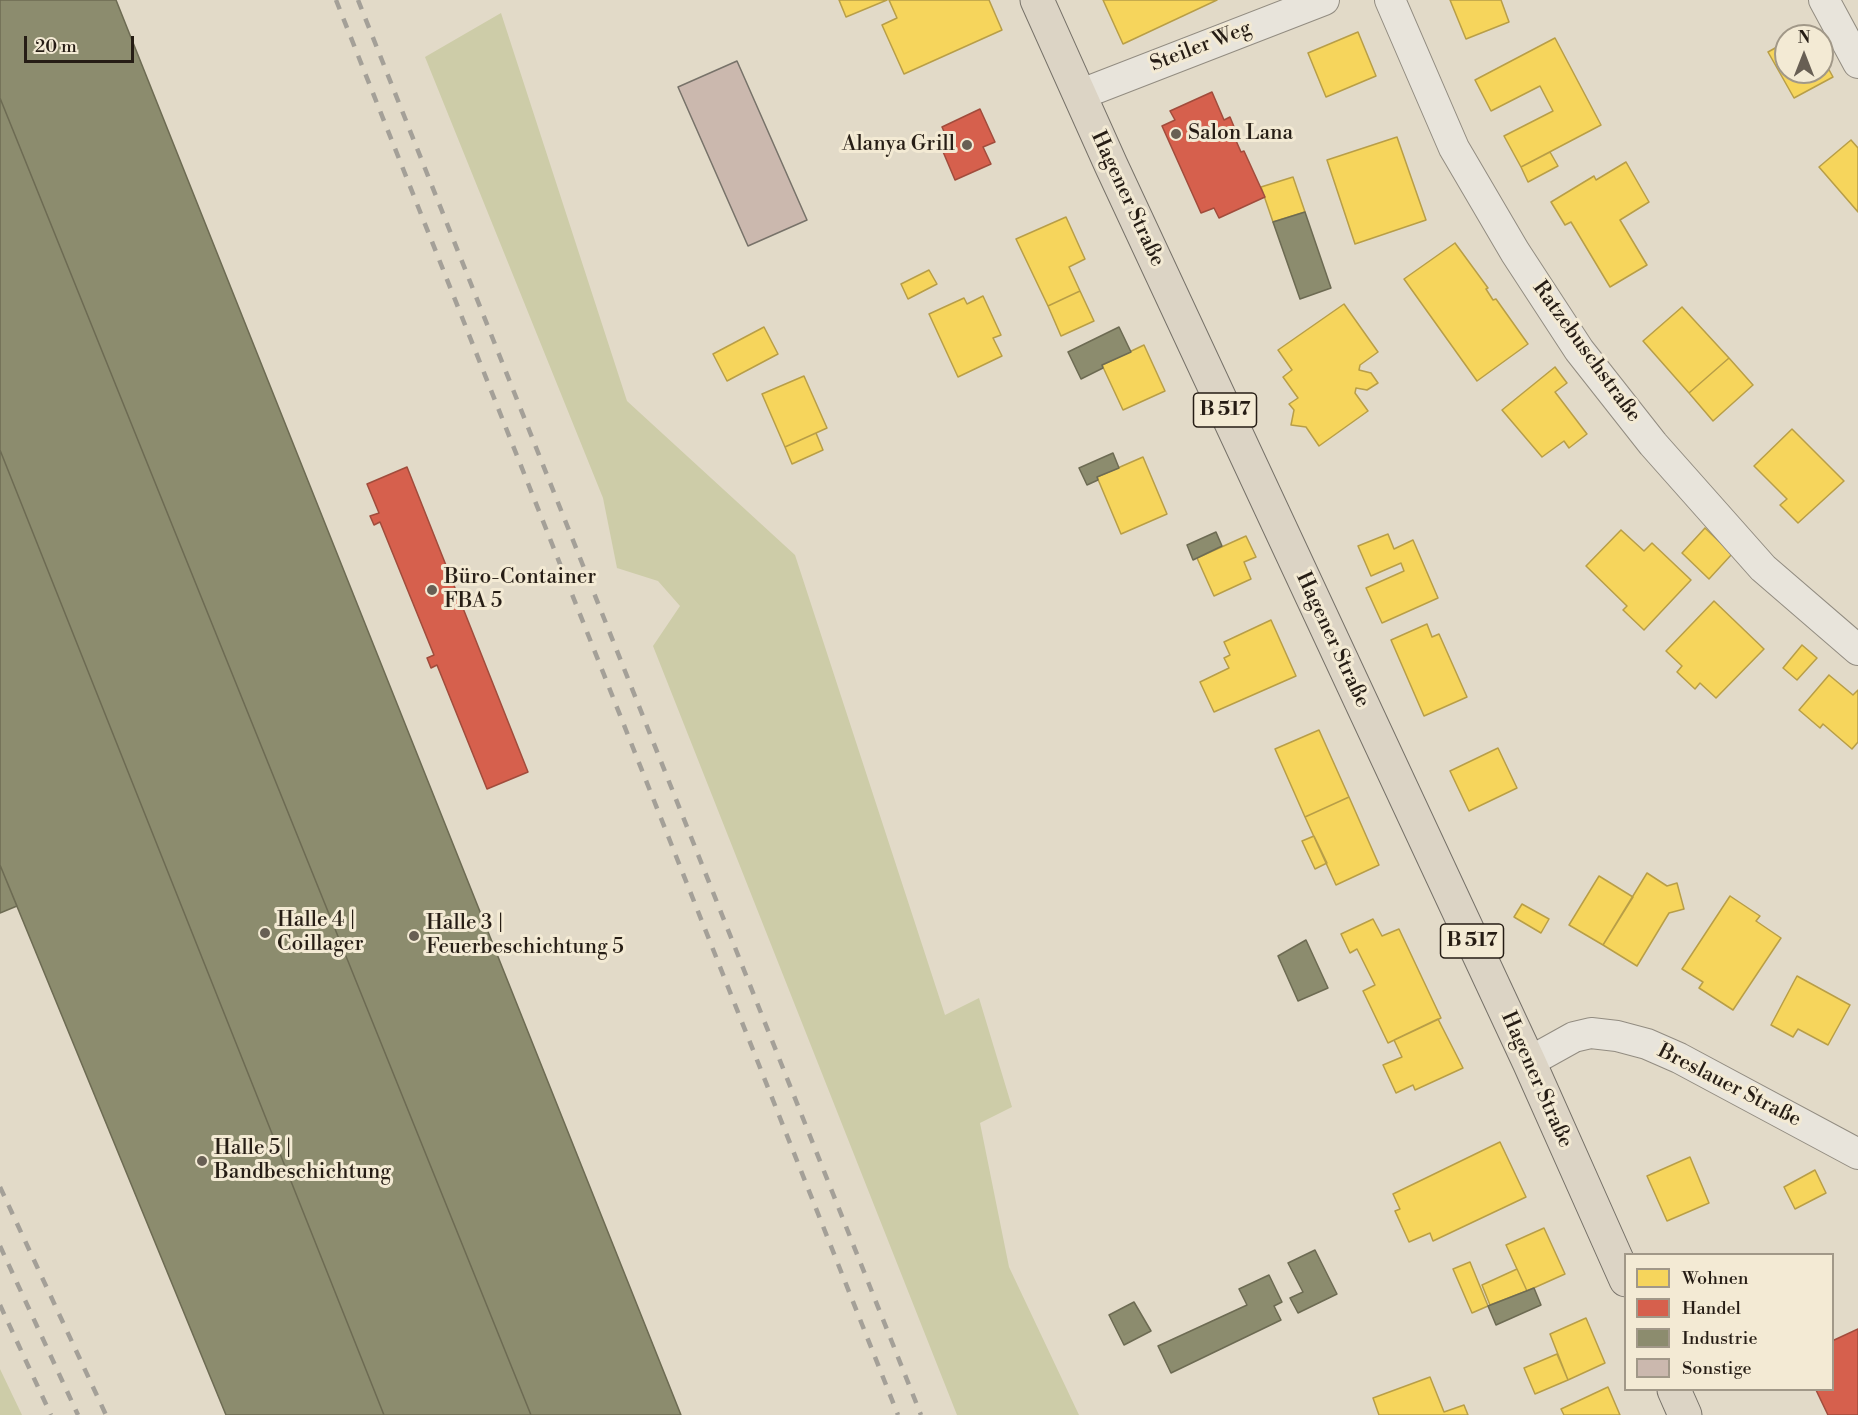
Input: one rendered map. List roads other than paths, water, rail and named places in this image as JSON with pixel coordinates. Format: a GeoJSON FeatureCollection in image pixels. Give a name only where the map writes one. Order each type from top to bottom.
{"type":"FeatureCollection","features":[{"type":"Feature","properties":{"kind":"main road","name":"Hagener Straße"},"geometry":{"type":"LineString","coordinates":[[1037,0],[1079,95],[1529,1062],[1624,1276]]}},
{"type":"Feature","properties":{"kind":"main road"},"geometry":{"type":"LineString","coordinates":[[1675,1391],[1685,1415]]}},
{"type":"Feature","properties":{"kind":"street","name":"Steiler Weg"},"geometry":{"type":"LineString","coordinates":[[1079,95],[1324,0]]}},
{"type":"Feature","properties":{"kind":"street","name":"Ratzebuschstraße"},"geometry":{"type":"LineString","coordinates":[[1390,0],[1454,148],[1515,252],[1579,350],[1653,444],[1763,568],[1858,650]]}},
{"type":"Feature","properties":{"kind":"street"},"geometry":{"type":"LineString","coordinates":[[1824,0],[1858,63]]}},
{"type":"Feature","properties":{"kind":"street","name":"Breslauer Straße"},"geometry":{"type":"LineString","coordinates":[[1529,1062],[1574,1037],[1591,1033],[1637,1041],[1679,1058],[1858,1154]]}},
{"type":"Feature","properties":{"kind":"railway"},"geometry":{"type":"LineString","coordinates":[[336,0],[898,1415]]}},
{"type":"Feature","properties":{"kind":"railway"},"geometry":{"type":"LineString","coordinates":[[358,0],[921,1415]]}},
{"type":"Feature","properties":{"kind":"railway"},"geometry":{"type":"LineString","coordinates":[[0,1187],[106,1415]]}},
{"type":"Feature","properties":{"kind":"railway"},"geometry":{"type":"LineString","coordinates":[[0,1246],[78,1415]]}},
{"type":"Feature","properties":{"kind":"railway"},"geometry":{"type":"LineString","coordinates":[[0,1305],[51,1415]]}},
{"type":"Feature","properties":{"kind":"place","name":"Salon Lana"},"geometry":{"type":"Point","coordinates":[1176,134]}},
{"type":"Feature","properties":{"kind":"place","name":"Alanya Grill"},"geometry":{"type":"Point","coordinates":[967,145]}},
{"type":"Feature","properties":{"kind":"place","name":"Büro-Container FBA 5"},"geometry":{"type":"Point","coordinates":[432,590]}},
{"type":"Feature","properties":{"kind":"place","name":"Halle 4 | Coillager"},"geometry":{"type":"Point","coordinates":[265,933]}},
{"type":"Feature","properties":{"kind":"place","name":"Halle 3 | Feuerbeschichtung 5"},"geometry":{"type":"Point","coordinates":[414,936]}},
{"type":"Feature","properties":{"kind":"place","name":"Halle 5 | Bandbeschichtung"},"geometry":{"type":"Point","coordinates":[202,1161]}}]}
